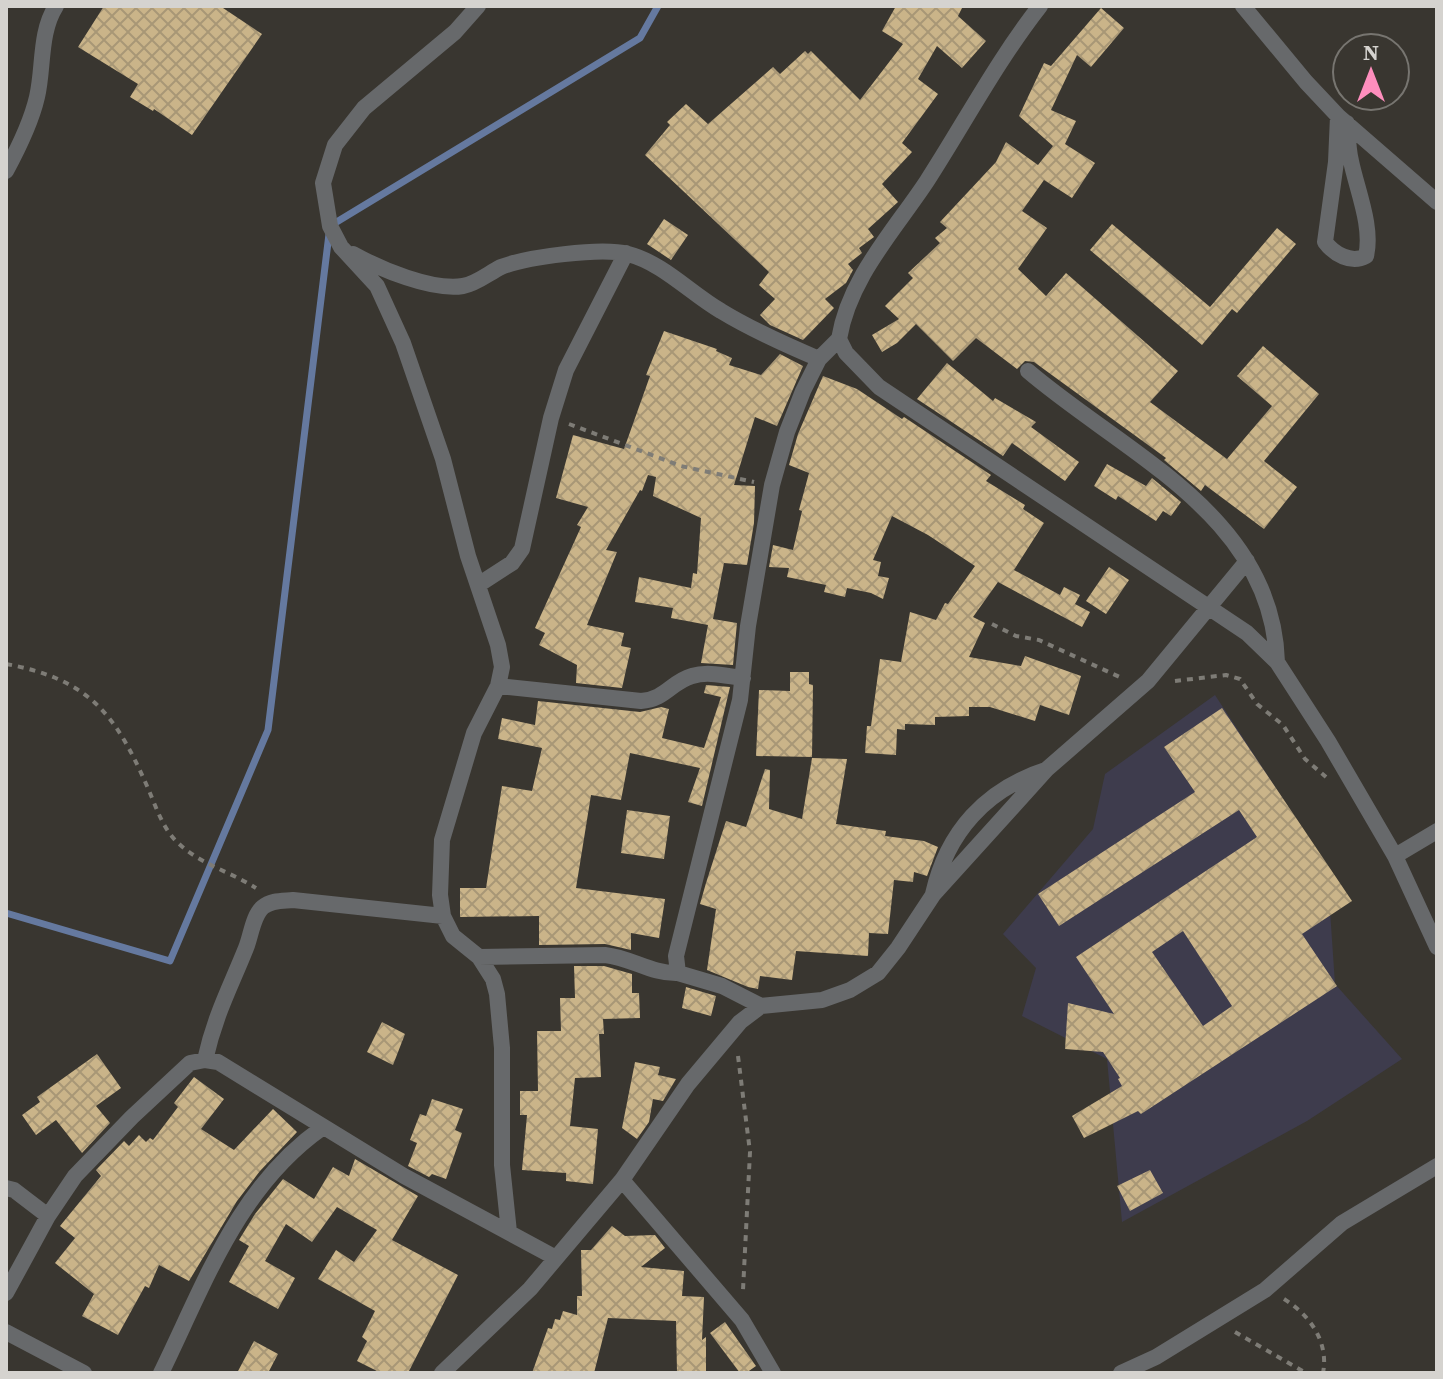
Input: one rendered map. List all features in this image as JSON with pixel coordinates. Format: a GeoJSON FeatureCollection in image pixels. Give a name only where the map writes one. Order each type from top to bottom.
{"type":"FeatureCollection","features":[{"type":"Feature","properties":{"kind":"street"},"geometry":{"type":"LineString","coordinates":[[6,171],[23,140],[37,96],[44,38],[50,15],[56,6]]}},
{"type":"Feature","properties":{"kind":"street"},"geometry":{"type":"LineString","coordinates":[[478,6],[455,32],[364,108],[335,145],[323,183],[330,226],[341,247],[377,286],[403,343],[443,459],[502,667],[498,686],[474,733],[442,840],[440,895],[443,916],[453,936],[479,957],[493,979],[500,1008],[502,1165],[509,1232]]}},
{"type":"Feature","properties":{"kind":"street"},"geometry":{"type":"LineString","coordinates":[[678,973],[676,956],[726,761],[743,678],[748,626],[772,485],[787,432],[819,359],[839,339],[850,297],[928,180],[1015,38],[1040,6]]}},
{"type":"Feature","properties":{"kind":"street"},"geometry":{"type":"LineString","coordinates":[[1243,6],[1342,120],[1437,202]]}},
{"type":"Feature","properties":{"kind":"street"},"geometry":{"type":"LineString","coordinates":[[1342,120],[1366,234],[1366,256],[1360,259],[1331,250],[1325,242],[1342,120]]}},
{"type":"Feature","properties":{"kind":"street"},"geometry":{"type":"LineString","coordinates":[[341,247],[383,269],[453,287],[466,286],[499,268],[520,261],[585,253],[626,253],[648,262],[723,313],[819,359]]}},
{"type":"Feature","properties":{"kind":"street"},"geometry":{"type":"LineString","coordinates":[[478,585],[512,563],[522,549],[551,418],[566,370],[626,253]]}},
{"type":"Feature","properties":{"kind":"street"},"geometry":{"type":"LineString","coordinates":[[839,339],[846,353],[879,387],[1247,633],[1277,662],[1328,741],[1395,856],[1437,947]]}},
{"type":"Feature","properties":{"kind":"street"},"geometry":{"type":"LineString","coordinates":[[1028,371],[1146,459],[1204,506],[1227,531],[1247,561],[1271,612],[1277,633],[1277,662]]}},
{"type":"Feature","properties":{"kind":"street"},"geometry":{"type":"LineString","coordinates":[[442,1373],[530,1289],[622,1180],[688,1084],[740,1022],[761,1006],[822,1000],[850,990],[878,973],[933,895],[1047,769],[1145,684],[1247,561]]}},
{"type":"Feature","properties":{"kind":"street"},"geometry":{"type":"LineString","coordinates":[[498,686],[641,701],[662,697],[688,676],[710,674],[743,678]]}},
{"type":"Feature","properties":{"kind":"street"},"geometry":{"type":"LineString","coordinates":[[933,895],[946,852],[963,827],[1002,789],[1019,778],[1047,769]]}},
{"type":"Feature","properties":{"kind":"street"},"geometry":{"type":"LineString","coordinates":[[1395,856],[1437,831]]}},
{"type":"Feature","properties":{"kind":"street"},"geometry":{"type":"LineString","coordinates":[[205,1060],[216,1017],[258,913],[264,906],[275,901],[293,900],[443,916]]}},
{"type":"Feature","properties":{"kind":"street"},"geometry":{"type":"LineString","coordinates":[[479,957],[623,957],[652,971],[678,973],[722,986],[761,1006]]}},
{"type":"Feature","properties":{"kind":"street"},"geometry":{"type":"LineString","coordinates":[[6,1293],[48,1216],[75,1176],[190,1063],[205,1060],[226,1066],[404,1176],[556,1258]]}},
{"type":"Feature","properties":{"kind":"street"},"geometry":{"type":"LineString","coordinates":[[161,1373],[230,1230],[248,1201],[299,1144],[322,1128]]}},
{"type":"Feature","properties":{"kind":"street"},"geometry":{"type":"LineString","coordinates":[[1121,1373],[1156,1357],[1265,1290],[1342,1223],[1437,1166]]}},
{"type":"Feature","properties":{"kind":"street"},"geometry":{"type":"LineString","coordinates":[[622,1180],[742,1320],[773,1373]]}},
{"type":"Feature","properties":{"kind":"street"},"geometry":{"type":"LineString","coordinates":[[6,1188],[14,1190],[48,1216]]}},
{"type":"Feature","properties":{"kind":"street"},"geometry":{"type":"LineString","coordinates":[[6,1332],[84,1373]]}},
{"type":"Feature","properties":{"kind":"path"},"geometry":{"type":"LineString","coordinates":[[551,418],[681,466],[772,485]]}},
{"type":"Feature","properties":{"kind":"path"},"geometry":{"type":"LineString","coordinates":[[992,624],[1016,636],[1039,640],[1145,684],[1226,675],[1240,679],[1257,704],[1283,725],[1305,759],[1329,780]]}},
{"type":"Feature","properties":{"kind":"path"},"geometry":{"type":"LineString","coordinates":[[6,664],[59,679],[87,695],[111,718],[128,745],[174,839],[210,866],[252,885],[275,901]]}},
{"type":"Feature","properties":{"kind":"path"},"geometry":{"type":"LineString","coordinates":[[740,1022],[739,1073],[750,1152],[742,1320]]}},
{"type":"Feature","properties":{"kind":"path"},"geometry":{"type":"LineString","coordinates":[[1265,1290],[1299,1309],[1310,1322],[1324,1349],[1323,1373]]}},
{"type":"Feature","properties":{"kind":"path"},"geometry":{"type":"LineString","coordinates":[[1210,1325],[1247,1337],[1306,1373]]}},
{"type":"Feature","properties":{"kind":"shaded area"},"geometry":{"type":"Polygon","coordinates":[[[1215,695],[1327,866],[1335,984],[1402,1059],[1307,1121],[1122,1222],[1107,1059],[1022,1016],[1036,968],[1003,934],[1093,829],[1105,774],[1215,695]]]}},
{"type":"Feature","properties":{"kind":"building"},"geometry":{"type":"Polygon","coordinates":[[[104,6],[220,6],[262,34],[192,135],[130,97],[138,84],[78,47],[104,6]]]}},
{"type":"Feature","properties":{"kind":"building"},"geometry":{"type":"Polygon","coordinates":[[[896,6],[963,6],[958,16],[986,41],[962,68],[937,46],[918,79],[938,94],[902,143],[912,152],[882,184],[898,202],[868,229],[874,237],[859,248],[862,253],[848,264],[853,270],[846,283],[825,299],[834,308],[803,340],[770,325],[760,315],[775,299],[759,285],[769,272],[645,155],[670,125],[667,122],[686,104],[708,124],[773,67],[780,74],[805,51],[808,54],[811,51],[860,100],[903,44],[882,31],[896,6]]]}},
{"type":"Feature","properties":{"kind":"building"},"geometry":{"type":"Polygon","coordinates":[[[1101,8],[1124,28],[1091,67],[1077,55],[1051,110],[1076,121],[1065,144],[1095,163],[1072,198],[1044,180],[1022,211],[1047,228],[1018,269],[1046,296],[1066,273],[1178,371],[1150,402],[1227,459],[1272,406],[1237,376],[1263,346],[1319,394],[1264,461],[1297,487],[1264,529],[1205,485],[1201,491],[1164,460],[1166,458],[1034,362],[1025,361],[1017,369],[976,338],[953,361],[916,324],[897,343],[882,352],[872,335],[899,319],[885,306],[913,278],[908,273],[940,243],[935,238],[947,228],[940,222],[996,162],[1006,142],[1038,165],[1053,146],[1019,116],[1044,63],[1051,66],[1101,8]]]}},
{"type":"Feature","properties":{"kind":"building"},"geometry":{"type":"Polygon","coordinates":[[[664,219],[688,235],[671,260],[647,244],[664,219]]]}},
{"type":"Feature","properties":{"kind":"building"},"geometry":{"type":"Polygon","coordinates":[[[1112,224],[1210,307],[1277,228],[1296,244],[1237,313],[1232,309],[1202,345],[1090,250],[1112,224]]]}},
{"type":"Feature","properties":{"kind":"building"},"geometry":{"type":"Polygon","coordinates":[[[664,331],[717,349],[732,358],[729,365],[761,375],[780,354],[803,366],[777,426],[755,417],[734,485],[755,486],[754,523],[747,565],[724,563],[713,619],[737,623],[733,665],[701,663],[708,625],[671,618],[673,608],[635,602],[639,577],[691,588],[693,573],[697,574],[701,518],[653,496],[656,477],[648,475],[642,491],[606,550],[617,552],[587,625],[624,633],[621,646],[631,648],[622,688],[576,683],[577,665],[539,645],[545,633],[535,628],[581,527],[577,525],[588,507],[556,498],[573,435],[624,449],[650,376],[646,375],[664,331]]]}},
{"type":"Feature","properties":{"kind":"building"},"geometry":{"type":"Polygon","coordinates":[[[947,363],[993,401],[995,398],[1036,422],[1031,427],[1079,462],[1065,481],[1012,443],[1003,456],[917,399],[947,363]]]}},
{"type":"Feature","properties":{"kind":"building"},"geometry":{"type":"Polygon","coordinates":[[[823,376],[857,389],[902,419],[904,417],[991,475],[986,481],[1025,505],[1023,509],[1044,523],[1014,570],[1060,595],[1064,587],[1080,595],[1075,604],[1090,612],[1082,627],[998,582],[973,617],[985,623],[969,657],[1021,666],[1025,656],[1081,676],[1069,715],[1040,705],[1035,721],[990,707],[969,707],[969,716],[935,717],[935,725],[905,724],[905,730],[897,729],[896,755],[865,753],[880,659],[901,662],[910,612],[936,620],[945,603],[948,604],[975,566],[892,516],[873,560],[881,562],[878,576],[889,578],[883,599],[847,588],[845,597],[824,592],[826,585],[787,577],[789,568],[769,567],[773,545],[793,550],[809,473],[789,465],[798,434],[823,376]]]}},
{"type":"Feature","properties":{"kind":"building"},"geometry":{"type":"Polygon","coordinates":[[[1107,464],[1146,486],[1152,478],[1181,502],[1171,516],[1163,511],[1156,521],[1118,496],[1116,500],[1094,486],[1107,464]]]}},
{"type":"Feature","properties":{"kind":"building"},"geometry":{"type":"Polygon","coordinates":[[[1109,567],[1129,580],[1106,614],[1086,601],[1109,567]]]}},
{"type":"Feature","properties":{"kind":"building"},"geometry":{"type":"Polygon","coordinates":[[[790,672],[809,672],[809,684],[813,685],[812,757],[756,756],[759,690],[790,691],[790,672]]]}},
{"type":"Feature","properties":{"kind":"building"},"geometry":{"type":"Polygon","coordinates":[[[706,685],[730,687],[702,806],[688,802],[700,768],[630,753],[621,800],[591,795],[576,888],[665,899],[659,938],[631,933],[631,950],[605,944],[539,945],[539,916],[460,917],[460,888],[486,888],[502,786],[532,791],[542,748],[498,739],[502,718],[535,725],[538,701],[640,712],[661,707],[669,709],[662,738],[704,748],[721,697],[704,693],[706,685]]]}},
{"type":"Feature","properties":{"kind":"building"},"geometry":{"type":"Polygon","coordinates":[[[1222,708],[1352,901],[1302,934],[1337,986],[1141,1114],[1138,1111],[1084,1138],[1072,1116],[1122,1086],[1103,1052],[1065,1049],[1068,1003],[1114,1014],[1076,957],[1257,837],[1239,810],[1059,926],[1038,894],[1195,792],[1164,747],[1222,708]],[[1183,931],[1152,952],[1203,1026],[1232,1006],[1183,931]]]}},
{"type":"Feature","properties":{"kind":"building"},"geometry":{"type":"Polygon","coordinates":[[[812,758],[847,759],[836,824],[886,831],[885,836],[924,841],[938,847],[927,876],[914,872],[913,882],[894,880],[888,934],[869,933],[868,956],[796,951],[792,980],[760,976],[758,989],[748,987],[707,970],[716,909],[700,904],[726,821],[746,827],[765,769],[770,770],[769,809],[802,819],[812,758]]]}},
{"type":"Feature","properties":{"kind":"building"},"geometry":{"type":"Polygon","coordinates":[[[627,810],[670,816],[664,859],[621,853],[627,810]]]}},
{"type":"Feature","properties":{"kind":"building"},"geometry":{"type":"Polygon","coordinates":[[[574,966],[604,966],[632,974],[632,993],[639,993],[640,1018],[603,1019],[604,1034],[599,1034],[601,1077],[575,1078],[570,1126],[598,1129],[593,1184],[566,1181],[566,1173],[522,1170],[527,1115],[520,1115],[520,1091],[538,1091],[537,1031],[561,1031],[560,998],[575,998],[574,966]]]}},
{"type":"Feature","properties":{"kind":"building"},"geometry":{"type":"Polygon","coordinates":[[[686,987],[716,996],[711,1016],[682,1008],[686,987]]]}},
{"type":"Feature","properties":{"kind":"building"},"geometry":{"type":"Polygon","coordinates":[[[382,1022],[405,1034],[393,1065],[367,1052],[382,1022]]]}},
{"type":"Feature","properties":{"kind":"building"},"geometry":{"type":"Polygon","coordinates":[[[97,1054],[121,1088],[96,1106],[110,1123],[82,1153],[56,1120],[36,1135],[22,1115],[40,1102],[37,1097],[97,1054]]]}},
{"type":"Feature","properties":{"kind":"building"},"geometry":{"type":"Polygon","coordinates":[[[635,1062],[660,1067],[658,1075],[676,1079],[663,1101],[653,1099],[649,1122],[637,1139],[622,1128],[635,1062]]]}},
{"type":"Feature","properties":{"kind":"building"},"geometry":{"type":"Polygon","coordinates":[[[194,1077],[224,1099],[201,1129],[234,1150],[273,1109],[297,1132],[237,1201],[189,1281],[159,1265],[149,1288],[145,1286],[118,1335],[82,1316],[94,1294],[55,1263],[75,1238],[60,1226],[101,1176],[96,1170],[124,1141],[129,1146],[139,1135],[146,1142],[150,1138],[153,1140],[178,1107],[174,1103],[194,1077]]]}},
{"type":"Feature","properties":{"kind":"building"},"geometry":{"type":"Polygon","coordinates":[[[432,1099],[463,1109],[455,1130],[462,1133],[446,1179],[432,1174],[429,1177],[408,1166],[417,1143],[410,1140],[420,1114],[426,1116],[432,1099]]]}},
{"type":"Feature","properties":{"kind":"building"},"geometry":{"type":"Polygon","coordinates":[[[355,1159],[418,1196],[392,1240],[458,1275],[408,1373],[381,1373],[357,1361],[367,1341],[362,1337],[375,1311],[318,1279],[336,1250],[354,1262],[377,1230],[337,1207],[312,1242],[286,1224],[265,1261],[295,1278],[278,1309],[229,1282],[249,1246],[239,1240],[283,1179],[314,1199],[333,1167],[349,1176],[355,1159]]]}},
{"type":"Feature","properties":{"kind":"building"},"geometry":{"type":"Polygon","coordinates":[[[1150,1170],[1163,1193],[1130,1211],[1117,1186],[1150,1170]]]}},
{"type":"Feature","properties":{"kind":"building"},"geometry":{"type":"Polygon","coordinates":[[[612,1226],[625,1236],[655,1235],[665,1248],[641,1267],[684,1271],[682,1296],[704,1297],[702,1340],[706,1337],[706,1373],[677,1373],[676,1321],[608,1318],[594,1373],[532,1373],[548,1328],[552,1329],[555,1319],[560,1320],[563,1311],[577,1315],[577,1296],[582,1296],[581,1250],[591,1250],[612,1226]]]}},
{"type":"Feature","properties":{"kind":"building"},"geometry":{"type":"Polygon","coordinates":[[[725,1322],[756,1366],[746,1373],[740,1373],[710,1333],[725,1322]]]}},
{"type":"Feature","properties":{"kind":"building"},"geometry":{"type":"Polygon","coordinates":[[[254,1341],[278,1354],[268,1373],[237,1373],[254,1341]]]}},
{"type":"Feature","properties":{"kind":"waterway"},"geometry":{"type":"LineString","coordinates":[[6,913],[170,961],[268,730],[330,226],[640,38],[658,6]]}}]}
